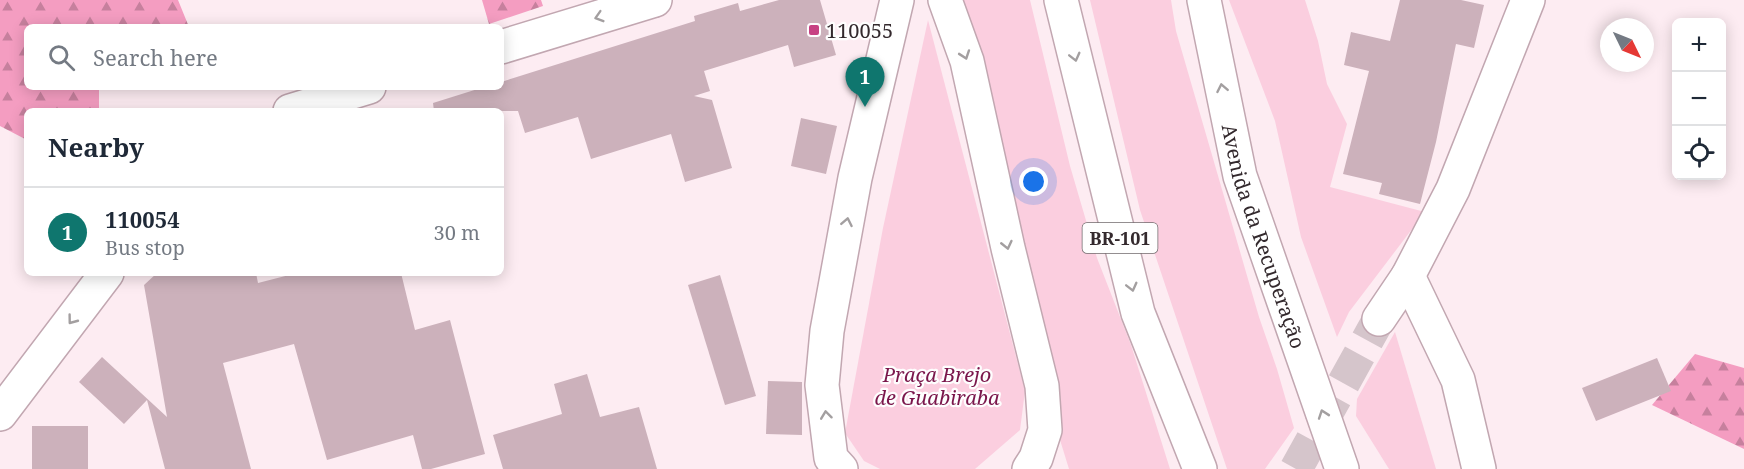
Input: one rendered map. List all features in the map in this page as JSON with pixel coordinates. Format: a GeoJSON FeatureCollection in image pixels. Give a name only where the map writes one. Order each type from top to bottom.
{"type":"FeatureCollection","features":[{"type":"Feature","properties":{"kind":"main road"},"geometry":{"type":"LineString","coordinates":[[504,46],[655,0]]}},
{"type":"Feature","properties":{"kind":"main road"},"geometry":{"type":"LineString","coordinates":[[841,469],[831,458],[822,385],[827,331],[855,178],[897,0]]}},
{"type":"Feature","properties":{"kind":"main road"},"geometry":{"type":"LineString","coordinates":[[945,0],[968,60],[1008,248],[1042,386],[1045,430],[1036,458],[1029,469]]}},
{"type":"Feature","properties":{"kind":"main road","name":"BR-101"},"geometry":{"type":"LineString","coordinates":[[1061,0],[1138,313],[1200,469]]}},
{"type":"Feature","properties":{"kind":"main road","name":"Avenida da Recuperação"},"geometry":{"type":"LineString","coordinates":[[1204,0],[1240,176],[1342,469]]}},
{"type":"Feature","properties":{"kind":"main road"},"geometry":{"type":"LineString","coordinates":[[1379,319],[1408,276],[1453,189],[1528,0]]}},
{"type":"Feature","properties":{"kind":"main road"},"geometry":{"type":"LineString","coordinates":[[300,108],[359,90]]}},
{"type":"Feature","properties":{"kind":"main road"},"geometry":{"type":"LineString","coordinates":[[0,414],[105,276]]}},
{"type":"Feature","properties":{"kind":"main road"},"geometry":{"type":"LineString","coordinates":[[1408,276],[1458,380],[1479,469]]}},
{"type":"Feature","properties":{"kind":"green space"},"geometry":{"type":"Polygon","coordinates":[[[0,0],[178,0],[188,24],[24,24],[24,90],[99,90],[99,108],[24,108],[24,138],[0,126],[0,0]]]}},
{"type":"Feature","properties":{"kind":"green space"},"geometry":{"type":"Polygon","coordinates":[[[482,0],[541,0],[543,6],[489,24],[482,0]]]}},
{"type":"Feature","properties":{"kind":"green space"},"geometry":{"type":"Polygon","coordinates":[[[959,0],[1030,0],[1070,166],[1097,258],[1131,345],[1170,469],[1069,469],[1052,414],[959,0]]]}},
{"type":"Feature","properties":{"kind":"green space"},"geometry":{"type":"Polygon","coordinates":[[[1090,0],[1171,0],[1176,31],[1259,317],[1294,428],[1265,469],[1227,469],[1140,210],[1090,0]]]}},
{"type":"Feature","properties":{"kind":"green space"},"geometry":{"type":"Polygon","coordinates":[[[1229,0],[1305,0],[1318,41],[1327,84],[1347,124],[1330,187],[1425,212],[1349,312],[1337,337],[1301,237],[1275,121],[1229,0]]]}},
{"type":"Feature","properties":{"kind":"green space","name":"Praça Brejo de Guabiraba"},"geometry":{"type":"Polygon","coordinates":[[[928,20],[1025,391],[1020,430],[975,469],[880,469],[864,461],[845,433],[883,228],[928,20]]]}},
{"type":"Feature","properties":{"kind":"green space"},"geometry":{"type":"Polygon","coordinates":[[[1395,332],[1436,469],[1389,469],[1356,416],[1357,399],[1395,332]]]}},
{"type":"Feature","properties":{"kind":"green space"},"geometry":{"type":"Polygon","coordinates":[[[1695,354],[1744,368],[1744,449],[1652,405],[1695,354]]]}},
{"type":"Feature","properties":{"kind":"building"},"geometry":{"type":"Polygon","coordinates":[[[779,0],[820,0],[836,55],[794,67],[788,45],[704,71],[710,91],[694,96],[712,100],[732,168],[685,182],[671,134],[591,159],[578,117],[525,133],[518,111],[504,111],[504,108],[434,108],[433,103],[474,90],[504,90],[504,81],[695,21],[694,16],[738,3],[740,11],[779,0]]]}},
{"type":"Feature","properties":{"kind":"building"},"geometry":{"type":"Polygon","coordinates":[[[1400,0],[1461,0],[1484,5],[1474,48],[1456,44],[1436,142],[1420,204],[1379,194],[1382,183],[1343,174],[1369,71],[1344,65],[1351,32],[1390,41],[1400,0]]]}},
{"type":"Feature","properties":{"kind":"building"},"geometry":{"type":"Polygon","coordinates":[[[801,118],[837,126],[826,174],[791,166],[801,118]]]}},
{"type":"Feature","properties":{"kind":"building"},"geometry":{"type":"Polygon","coordinates":[[[720,275],[756,396],[725,405],[688,285],[720,275]]]}},
{"type":"Feature","properties":{"kind":"building"},"geometry":{"type":"Polygon","coordinates":[[[154,276],[257,276],[258,283],[285,276],[402,276],[415,330],[450,320],[485,454],[431,469],[422,469],[413,435],[327,460],[294,344],[223,363],[251,469],[165,469],[147,400],[124,424],[79,382],[102,357],[167,417],[144,285],[154,276]]]}},
{"type":"Feature","properties":{"kind":"building"},"geometry":{"type":"Polygon","coordinates":[[[1657,358],[1671,391],[1596,421],[1582,388],[1657,358]]]}},
{"type":"Feature","properties":{"kind":"building"},"geometry":{"type":"Polygon","coordinates":[[[587,374],[600,417],[639,407],[657,469],[503,469],[493,435],[562,414],[554,384],[587,374]]]}},
{"type":"Feature","properties":{"kind":"building"},"geometry":{"type":"Polygon","coordinates":[[[768,381],[802,382],[802,435],[766,434],[768,381]]]}},
{"type":"Feature","properties":{"kind":"building"},"geometry":{"type":"Polygon","coordinates":[[[32,426],[88,426],[88,469],[32,469],[32,426]]]}},
{"type":"Feature","properties":{"kind":"tunnel"},"geometry":{"type":"LineString","coordinates":[[1296,469],[1379,319]]}},
{"type":"Feature","properties":{"kind":"place","name":"110055"},"geometry":{"type":"Point","coordinates":[814,30]}},
{"type":"Feature","properties":{"kind":"place","name":"110054"},"geometry":{"type":"Point","coordinates":[865,107]}}]}
